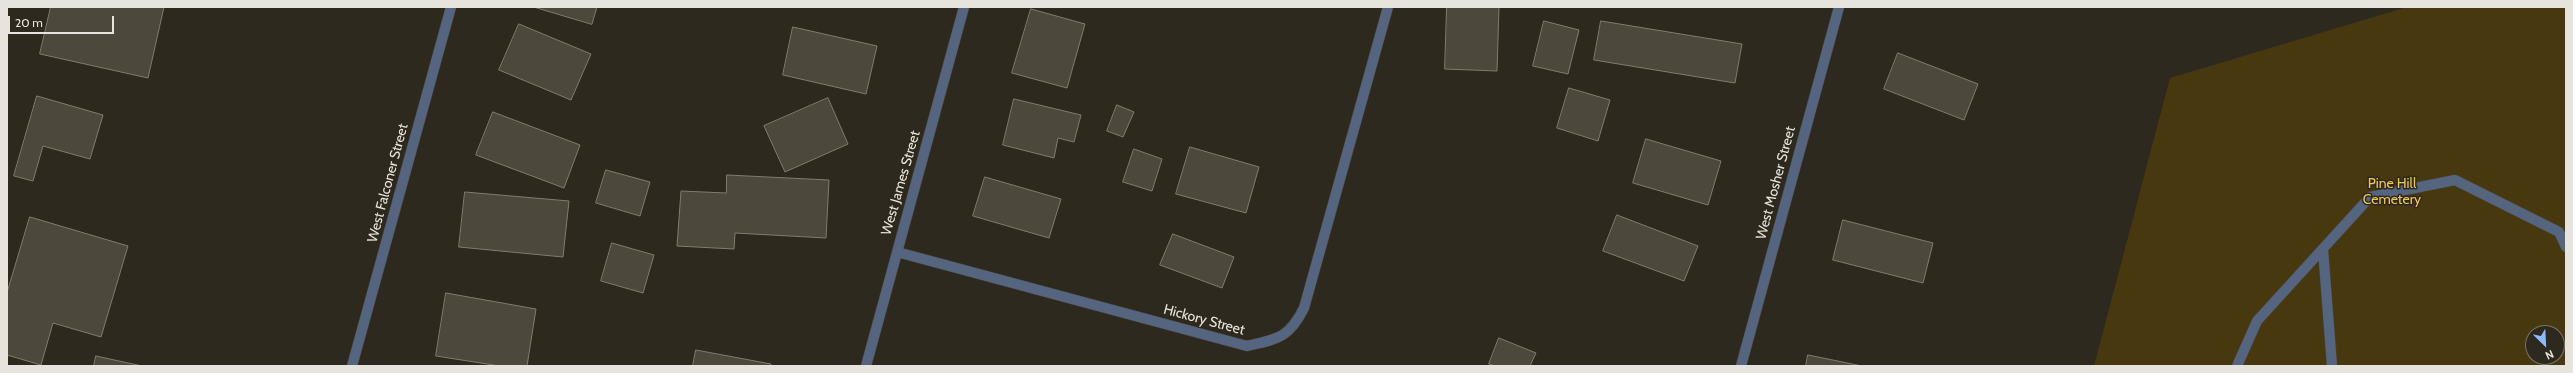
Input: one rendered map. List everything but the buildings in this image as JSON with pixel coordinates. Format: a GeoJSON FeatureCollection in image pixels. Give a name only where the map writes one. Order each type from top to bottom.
{"type":"FeatureCollection","features":[{"type":"Feature","properties":{"kind":"street","name":"West Falconer Street"},"geometry":{"type":"LineString","coordinates":[[352,366],[451,7]]}},
{"type":"Feature","properties":{"kind":"street","name":"West James Street"},"geometry":{"type":"LineString","coordinates":[[866,366],[964,7]]}},
{"type":"Feature","properties":{"kind":"street","name":"Hickory Street"},"geometry":{"type":"LineString","coordinates":[[897,252],[1246,346],[1277,340],[1295,326],[1304,308],[1388,7]]}},
{"type":"Feature","properties":{"kind":"street","name":"West Mosher Street"},"geometry":{"type":"LineString","coordinates":[[1741,366],[1839,7]]}},
{"type":"Feature","properties":{"kind":"street"},"geometry":{"type":"LineString","coordinates":[[2237,366],[2258,321],[2370,197],[2455,180],[2563,230],[2566,247]]}},
{"type":"Feature","properties":{"kind":"street"},"geometry":{"type":"LineString","coordinates":[[2323,249],[2332,366]]}},
{"type":"Feature","properties":{"kind":"green space","name":"Pine Hill Cemetery"},"geometry":{"type":"Polygon","coordinates":[[[2407,7],[2566,7],[2566,366],[2094,366],[2170,78],[2407,7]]]}}]}
